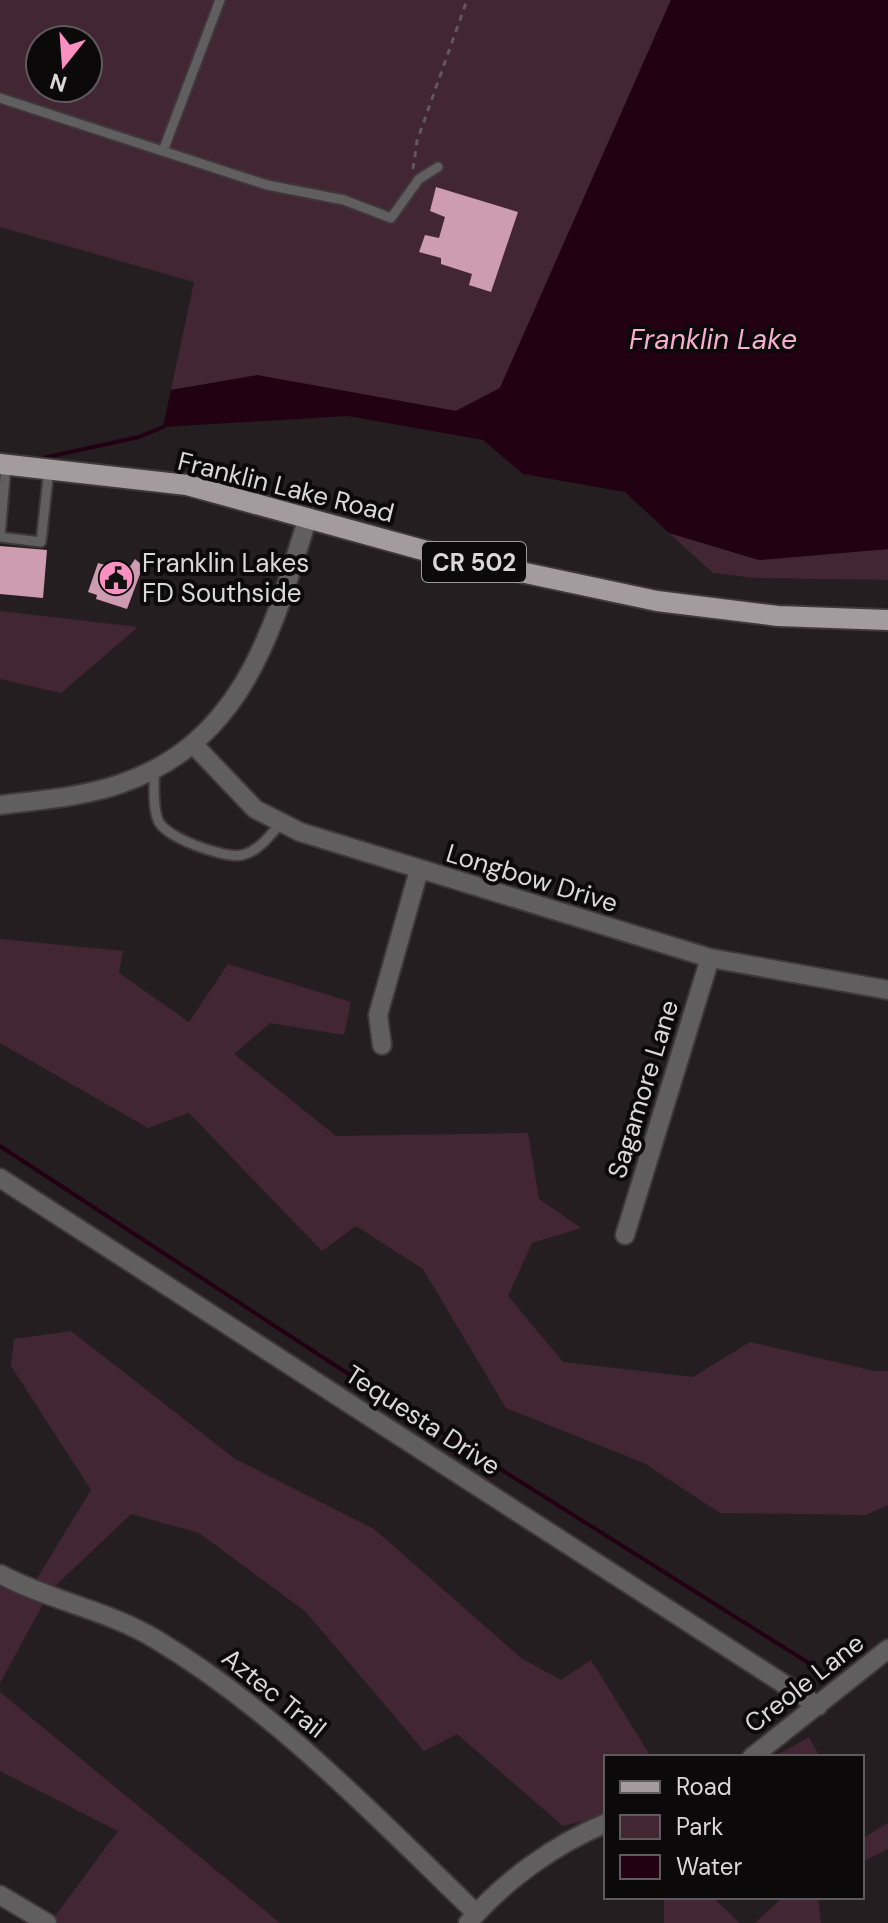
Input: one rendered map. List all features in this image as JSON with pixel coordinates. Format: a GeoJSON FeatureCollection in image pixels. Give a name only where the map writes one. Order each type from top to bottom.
{"type":"FeatureCollection","features":[{"type":"Feature","properties":{"kind":"main road","name":"Franklin Lake Road"},"geometry":{"type":"LineString","coordinates":[[4,475],[57,470],[187,485],[441,555],[657,601],[778,616],[888,620]]}},
{"type":"Feature","properties":{"kind":"street"},"geometry":{"type":"LineString","coordinates":[[0,805],[86,793],[154,769],[193,744],[221,716],[261,655],[275,624],[308,517]]}},
{"type":"Feature","properties":{"kind":"street","name":"Longbow Drive"},"geometry":{"type":"LineString","coordinates":[[193,744],[234,791],[280,824],[419,870],[710,958],[888,990]]}},
{"type":"Feature","properties":{"kind":"street"},"geometry":{"type":"LineString","coordinates":[[382,1045],[378,1015],[419,870]]}},
{"type":"Feature","properties":{"kind":"street","name":"Sagamore Lane"},"geometry":{"type":"LineString","coordinates":[[625,1235],[710,958]]}},
{"type":"Feature","properties":{"kind":"street","name":"Tequesta Drive"},"geometry":{"type":"LineString","coordinates":[[0,1178],[818,1706]]}},
{"type":"Feature","properties":{"kind":"street","name":"Aztec Trail"},"geometry":{"type":"LineString","coordinates":[[0,1574],[120,1620],[205,1671],[303,1747],[472,1918]]}},
{"type":"Feature","properties":{"kind":"street","name":"Creole Lane"},"geometry":{"type":"LineString","coordinates":[[755,1755],[888,1649]]}},
{"type":"Feature","properties":{"kind":"street"},"geometry":{"type":"LineString","coordinates":[[472,1918],[523,1871],[557,1848],[604,1824]]}},
{"type":"Feature","properties":{"kind":"street"},"geometry":{"type":"LineString","coordinates":[[0,1895],[47,1923]]}},
{"type":"Feature","properties":{"kind":"lane"},"geometry":{"type":"LineString","coordinates":[[163,151],[220,0]]}},
{"type":"Feature","properties":{"kind":"lane"},"geometry":{"type":"LineString","coordinates":[[0,98],[267,185],[344,200],[391,218],[419,179],[438,167]]}},
{"type":"Feature","properties":{"kind":"lane"},"geometry":{"type":"LineString","coordinates":[[4,475],[0,537],[41,542],[46,496],[57,470]]}},
{"type":"Feature","properties":{"kind":"lane"},"geometry":{"type":"LineString","coordinates":[[154,769],[158,821],[166,831],[197,845],[224,856],[243,855],[254,850],[280,824]]}},
{"type":"Feature","properties":{"kind":"path"},"geometry":{"type":"LineString","coordinates":[[419,179],[412,160],[467,0]]}},
{"type":"Feature","properties":{"kind":"green space"},"geometry":{"type":"Polygon","coordinates":[[[0,0],[671,0],[500,388],[456,411],[257,376],[171,390],[194,282],[0,227],[0,0]]]}},
{"type":"Feature","properties":{"kind":"green space"},"geometry":{"type":"Polygon","coordinates":[[[669,533],[759,560],[888,549],[888,580],[756,578],[713,573],[669,533]]]}},
{"type":"Feature","properties":{"kind":"green space"},"geometry":{"type":"Polygon","coordinates":[[[0,611],[138,627],[61,693],[0,679],[0,611]]]}},
{"type":"Feature","properties":{"kind":"green space"},"geometry":{"type":"Polygon","coordinates":[[[0,939],[123,951],[119,973],[189,1022],[228,964],[351,1002],[344,1035],[270,1023],[234,1054],[336,1136],[528,1133],[539,1199],[581,1228],[532,1243],[508,1296],[563,1362],[693,1377],[750,1342],[874,1371],[888,1371],[888,1505],[866,1515],[720,1513],[644,1463],[506,1408],[423,1269],[356,1226],[322,1251],[189,1113],[148,1128],[0,1043],[0,939]]]}},
{"type":"Feature","properties":{"kind":"green space"},"geometry":{"type":"Polygon","coordinates":[[[71,1331],[235,1459],[374,1529],[521,1658],[561,1680],[591,1660],[650,1755],[604,1755],[604,1816],[563,1826],[457,1734],[424,1751],[305,1611],[199,1533],[131,1514],[50,1591],[0,1683],[0,1583],[12,1569],[36,1580],[91,1490],[11,1366],[14,1339],[71,1331]]]}},
{"type":"Feature","properties":{"kind":"green space"},"geometry":{"type":"Polygon","coordinates":[[[0,1692],[280,1923],[50,1923],[118,1831],[0,1771],[0,1692]]]}},
{"type":"Feature","properties":{"kind":"green space"},"geometry":{"type":"Polygon","coordinates":[[[809,1737],[819,1755],[778,1755],[809,1737]]]}},
{"type":"Feature","properties":{"kind":"green space"},"geometry":{"type":"Polygon","coordinates":[[[888,1823],[888,1849],[864,1861],[864,1838],[888,1823]]]}},
{"type":"Feature","properties":{"kind":"green space"},"geometry":{"type":"Polygon","coordinates":[[[664,1899],[714,1899],[740,1923],[664,1923],[664,1899]]]}},
{"type":"Feature","properties":{"kind":"green space"},"geometry":{"type":"Polygon","coordinates":[[[781,1899],[818,1899],[821,1923],[755,1923],[781,1899]]]}},
{"type":"Feature","properties":{"kind":"water","name":"Franklin Lake"},"geometry":{"type":"Polygon","coordinates":[[[671,0],[888,0],[888,549],[759,560],[669,533],[625,492],[523,474],[483,440],[348,416],[163,427],[171,390],[257,375],[456,411],[500,388],[671,0]]]}},
{"type":"Feature","properties":{"kind":"building"},"geometry":{"type":"Polygon","coordinates":[[[436,187],[518,212],[491,292],[469,285],[472,274],[441,264],[441,258],[419,252],[425,235],[439,238],[445,217],[430,211],[436,187]]]}},
{"type":"Feature","properties":{"kind":"building"},"geometry":{"type":"Polygon","coordinates":[[[0,546],[47,550],[43,598],[0,594],[0,546]]]}},
{"type":"Feature","properties":{"kind":"building","name":"Franklin Lakes FD Southside"},"geometry":{"type":"Polygon","coordinates":[[[135,559],[143,566],[127,609],[96,599],[97,595],[88,592],[98,563],[127,571],[135,559]]]}},
{"type":"Feature","properties":{"kind":"waterway"},"geometry":{"type":"LineString","coordinates":[[38,459],[139,437],[163,427]]}},
{"type":"Feature","properties":{"kind":"waterway"},"geometry":{"type":"LineString","coordinates":[[0,1146],[333,1364],[820,1670]]}},
{"type":"Feature","properties":{"kind":"place","name":"Franklin Lakes FD Southside"},"geometry":{"type":"Point","coordinates":[116,578]}}]}
